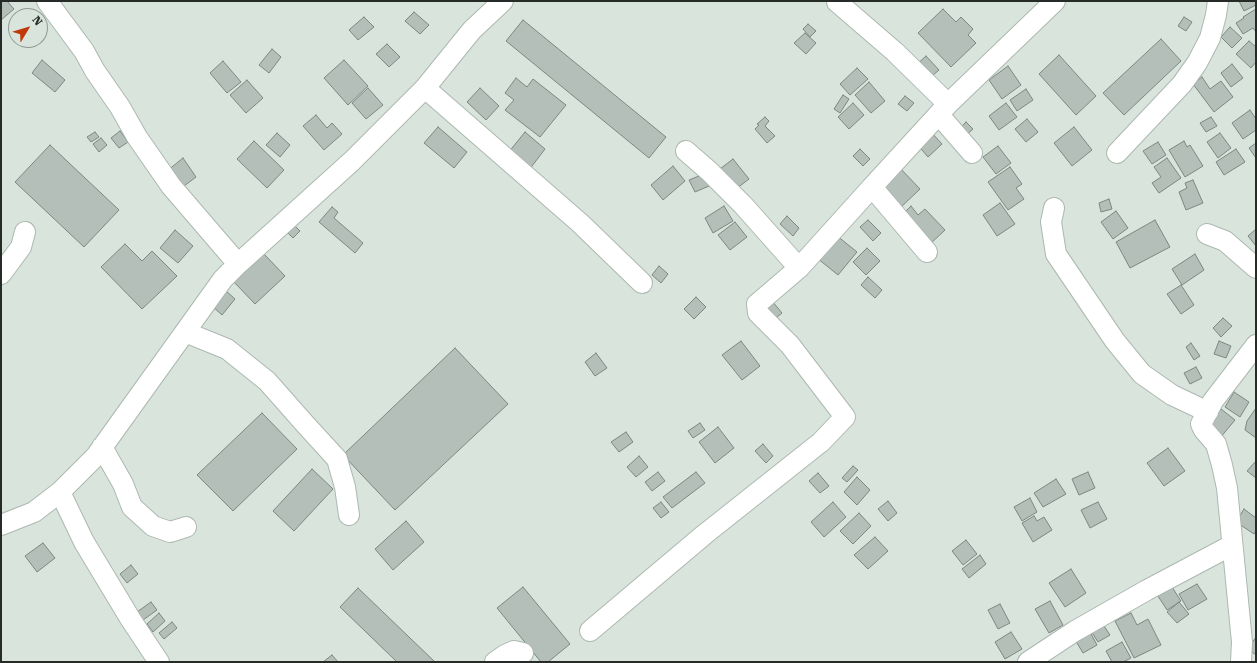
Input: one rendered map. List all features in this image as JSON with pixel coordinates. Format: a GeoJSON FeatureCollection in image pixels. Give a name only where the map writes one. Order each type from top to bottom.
{"type":"FeatureCollection","features":[{"type":"Feature","properties":{"kind":"street"},"geometry":{"type":"LineString","coordinates":[[47,1],[84,51],[95,71],[120,107],[137,137],[171,186],[238,264]]}},
{"type":"Feature","properties":{"kind":"street"},"geometry":{"type":"LineString","coordinates":[[1,525],[34,512],[60,492],[96,456],[223,280],[238,264],[352,162],[425,88],[472,30],[503,1]]}},
{"type":"Feature","properties":{"kind":"street"},"geometry":{"type":"LineString","coordinates":[[590,631],[705,534],[821,442],[845,417],[790,345],[758,313],[757,304],[799,268],[944,109],[1054,1]]}},
{"type":"Feature","properties":{"kind":"street"},"geometry":{"type":"LineString","coordinates":[[1117,152],[1182,84],[1197,64],[1210,38],[1218,1]]}},
{"type":"Feature","properties":{"kind":"street"},"geometry":{"type":"LineString","coordinates":[[837,2],[895,52],[944,109],[972,153]]}},
{"type":"Feature","properties":{"kind":"street"},"geometry":{"type":"LineString","coordinates":[[425,88],[580,223],[642,283]]}},
{"type":"Feature","properties":{"kind":"street"},"geometry":{"type":"LineString","coordinates":[[686,151],[709,171],[743,205],[799,268]]}},
{"type":"Feature","properties":{"kind":"street"},"geometry":{"type":"LineString","coordinates":[[872,187],[927,252]]}},
{"type":"Feature","properties":{"kind":"street"},"geometry":{"type":"LineString","coordinates":[[1054,208],[1051,222],[1056,254],[1115,341],[1142,374],[1172,395],[1208,412]]}},
{"type":"Feature","properties":{"kind":"street"},"geometry":{"type":"LineString","coordinates":[[1,274],[21,247],[25,232]]}},
{"type":"Feature","properties":{"kind":"street"},"geometry":{"type":"LineString","coordinates":[[1207,234],[1225,242],[1256,268]]}},
{"type":"Feature","properties":{"kind":"street"},"geometry":{"type":"LineString","coordinates":[[185,332],[227,349],[267,381],[337,459],[345,487],[349,515]]}},
{"type":"Feature","properties":{"kind":"street"},"geometry":{"type":"LineString","coordinates":[[1241,662],[1242,642],[1227,488],[1216,444],[1201,424],[1213,401],[1253,356]]}},
{"type":"Feature","properties":{"kind":"street"},"geometry":{"type":"LineString","coordinates":[[102,447],[123,484],[132,507],[153,526],[170,532],[186,527]]}},
{"type":"Feature","properties":{"kind":"street"},"geometry":{"type":"LineString","coordinates":[[60,492],[84,542],[131,620],[159,662]]}},
{"type":"Feature","properties":{"kind":"street"},"geometry":{"type":"LineString","coordinates":[[1028,662],[1081,627],[1232,545]]}},
{"type":"Feature","properties":{"kind":"street"},"geometry":{"type":"LineString","coordinates":[[495,662],[514,650],[524,653]]}},
{"type":"Feature","properties":{"kind":"building"},"geometry":{"type":"Polygon","coordinates":[[[1,1],[7,1],[13,8],[8,8],[8,14],[1,20],[1,1]]]}},
{"type":"Feature","properties":{"kind":"building"},"geometry":{"type":"Polygon","coordinates":[[[1239,1],[1256,1],[1256,5],[1244,11],[1239,1]]]}},
{"type":"Feature","properties":{"kind":"building"},"geometry":{"type":"Polygon","coordinates":[[[943,9],[956,22],[961,17],[973,29],[968,35],[976,43],[951,67],[918,33],[943,9]]]}},
{"type":"Feature","properties":{"kind":"building"},"geometry":{"type":"Polygon","coordinates":[[[1256,9],[1256,32],[1253,28],[1243,34],[1236,23],[1256,9]]]}},
{"type":"Feature","properties":{"kind":"building"},"geometry":{"type":"Polygon","coordinates":[[[414,12],[429,25],[420,34],[405,21],[414,12]]]}},
{"type":"Feature","properties":{"kind":"building"},"geometry":{"type":"Polygon","coordinates":[[[364,17],[374,27],[358,40],[349,30],[364,17]]]}},
{"type":"Feature","properties":{"kind":"building"},"geometry":{"type":"Polygon","coordinates":[[[1184,17],[1192,22],[1186,31],[1178,26],[1184,17]]]}},
{"type":"Feature","properties":{"kind":"building"},"geometry":{"type":"Polygon","coordinates":[[[523,20],[666,137],[649,158],[506,41],[523,20]]]}},
{"type":"Feature","properties":{"kind":"building"},"geometry":{"type":"Polygon","coordinates":[[[808,24],[816,31],[810,37],[803,29],[808,24]]]}},
{"type":"Feature","properties":{"kind":"building"},"geometry":{"type":"Polygon","coordinates":[[[1230,27],[1242,38],[1232,48],[1221,37],[1230,27]]]}},
{"type":"Feature","properties":{"kind":"building"},"geometry":{"type":"Polygon","coordinates":[[[805,33],[816,43],[806,54],[794,43],[805,33]]]}},
{"type":"Feature","properties":{"kind":"building"},"geometry":{"type":"Polygon","coordinates":[[[1161,39],[1181,61],[1124,115],[1103,93],[1161,39]]]}},
{"type":"Feature","properties":{"kind":"building"},"geometry":{"type":"Polygon","coordinates":[[[1249,41],[1256,47],[1256,62],[1251,68],[1236,54],[1249,41]]]}},
{"type":"Feature","properties":{"kind":"building"},"geometry":{"type":"Polygon","coordinates":[[[387,44],[400,57],[389,67],[376,54],[387,44]]]}},
{"type":"Feature","properties":{"kind":"building"},"geometry":{"type":"Polygon","coordinates":[[[272,49],[281,57],[269,73],[259,65],[272,49]]]}},
{"type":"Feature","properties":{"kind":"building"},"geometry":{"type":"Polygon","coordinates":[[[1059,55],[1096,96],[1076,115],[1039,74],[1059,55]]]}},
{"type":"Feature","properties":{"kind":"building"},"geometry":{"type":"Polygon","coordinates":[[[926,56],[939,70],[926,81],[914,67],[926,56]]]}},
{"type":"Feature","properties":{"kind":"building"},"geometry":{"type":"Polygon","coordinates":[[[42,60],[65,80],[55,92],[32,73],[42,60]]]}},
{"type":"Feature","properties":{"kind":"building"},"geometry":{"type":"Polygon","coordinates":[[[344,60],[368,86],[348,105],[324,78],[344,60]]]}},
{"type":"Feature","properties":{"kind":"building"},"geometry":{"type":"Polygon","coordinates":[[[223,61],[241,82],[227,93],[210,73],[223,61]]]}},
{"type":"Feature","properties":{"kind":"building"},"geometry":{"type":"Polygon","coordinates":[[[1232,64],[1243,78],[1231,87],[1221,73],[1232,64]]]}},
{"type":"Feature","properties":{"kind":"building"},"geometry":{"type":"Polygon","coordinates":[[[1008,66],[1021,85],[1002,99],[989,80],[1008,66]]]}},
{"type":"Feature","properties":{"kind":"building"},"geometry":{"type":"Polygon","coordinates":[[[857,68],[868,79],[850,95],[840,84],[857,68]]]}},
{"type":"Feature","properties":{"kind":"building"},"geometry":{"type":"Polygon","coordinates":[[[1202,77],[1210,89],[1221,81],[1233,97],[1214,112],[1193,84],[1202,77]]]}},
{"type":"Feature","properties":{"kind":"building"},"geometry":{"type":"Polygon","coordinates":[[[516,78],[527,87],[533,79],[566,105],[540,137],[505,110],[514,100],[505,93],[516,78]]]}},
{"type":"Feature","properties":{"kind":"building"},"geometry":{"type":"Polygon","coordinates":[[[247,80],[263,98],[246,113],[230,95],[247,80]]]}},
{"type":"Feature","properties":{"kind":"building"},"geometry":{"type":"Polygon","coordinates":[[[869,82],[885,101],[871,113],[855,95],[869,82]]]}},
{"type":"Feature","properties":{"kind":"building"},"geometry":{"type":"Polygon","coordinates":[[[368,88],[383,105],[366,119],[352,103],[368,88]]]}},
{"type":"Feature","properties":{"kind":"building"},"geometry":{"type":"Polygon","coordinates":[[[480,88],[499,106],[486,120],[467,102],[480,88]]]}},
{"type":"Feature","properties":{"kind":"building"},"geometry":{"type":"Polygon","coordinates":[[[1026,89],[1033,100],[1017,111],[1010,100],[1026,89]]]}},
{"type":"Feature","properties":{"kind":"building"},"geometry":{"type":"Polygon","coordinates":[[[843,95],[849,99],[840,113],[834,109],[843,95]]]}},
{"type":"Feature","properties":{"kind":"building"},"geometry":{"type":"Polygon","coordinates":[[[905,96],[914,103],[907,111],[898,104],[905,96]]]}},
{"type":"Feature","properties":{"kind":"building"},"geometry":{"type":"Polygon","coordinates":[[[853,103],[864,115],[849,129],[838,117],[853,103]]]}},
{"type":"Feature","properties":{"kind":"building"},"geometry":{"type":"Polygon","coordinates":[[[1006,103],[1017,117],[999,130],[989,116],[1006,103]]]}},
{"type":"Feature","properties":{"kind":"building"},"geometry":{"type":"Polygon","coordinates":[[[1250,110],[1256,119],[1256,130],[1243,139],[1232,123],[1250,110]]]}},
{"type":"Feature","properties":{"kind":"building"},"geometry":{"type":"Polygon","coordinates":[[[316,115],[327,128],[332,123],[342,134],[324,150],[303,126],[316,115]]]}},
{"type":"Feature","properties":{"kind":"building"},"geometry":{"type":"Polygon","coordinates":[[[765,117],[769,121],[765,126],[775,136],[767,143],[755,129],[759,125],[757,124],[765,117]]]}},
{"type":"Feature","properties":{"kind":"building"},"geometry":{"type":"Polygon","coordinates":[[[1211,117],[1217,126],[1206,132],[1200,123],[1211,117]]]}},
{"type":"Feature","properties":{"kind":"building"},"geometry":{"type":"Polygon","coordinates":[[[1027,119],[1038,132],[1026,142],[1015,129],[1027,119]]]}},
{"type":"Feature","properties":{"kind":"building"},"geometry":{"type":"Polygon","coordinates":[[[966,122],[973,129],[963,138],[957,131],[966,122]]]}},
{"type":"Feature","properties":{"kind":"building"},"geometry":{"type":"Polygon","coordinates":[[[438,127],[467,152],[454,168],[424,143],[438,127]]]}},
{"type":"Feature","properties":{"kind":"building"},"geometry":{"type":"Polygon","coordinates":[[[1074,127],[1092,150],[1072,166],[1054,143],[1074,127]]]}},
{"type":"Feature","properties":{"kind":"building"},"geometry":{"type":"Polygon","coordinates":[[[120,131],[128,142],[119,148],[111,138],[120,131]]]}},
{"type":"Feature","properties":{"kind":"building"},"geometry":{"type":"Polygon","coordinates":[[[930,131],[942,144],[928,157],[916,143],[930,131]]]}},
{"type":"Feature","properties":{"kind":"building"},"geometry":{"type":"Polygon","coordinates":[[[95,132],[99,137],[91,142],[87,137],[95,132]]]}},
{"type":"Feature","properties":{"kind":"building"},"geometry":{"type":"Polygon","coordinates":[[[525,132],[545,149],[529,170],[508,153],[525,132]]]}},
{"type":"Feature","properties":{"kind":"building"},"geometry":{"type":"Polygon","coordinates":[[[277,133],[290,145],[280,157],[266,145],[277,133]]]}},
{"type":"Feature","properties":{"kind":"building"},"geometry":{"type":"Polygon","coordinates":[[[1220,133],[1231,148],[1218,158],[1207,142],[1220,133]]]}},
{"type":"Feature","properties":{"kind":"building"},"geometry":{"type":"Polygon","coordinates":[[[101,138],[107,145],[99,152],[93,144],[101,138]]]}},
{"type":"Feature","properties":{"kind":"building"},"geometry":{"type":"Polygon","coordinates":[[[254,141],[284,170],[267,188],[237,159],[254,141]]]}},
{"type":"Feature","properties":{"kind":"building"},"geometry":{"type":"Polygon","coordinates":[[[1184,141],[1187,147],[1190,145],[1203,166],[1185,177],[1169,150],[1184,141]]]}},
{"type":"Feature","properties":{"kind":"building"},"geometry":{"type":"Polygon","coordinates":[[[1158,142],[1166,155],[1152,164],[1143,151],[1158,142]]]}},
{"type":"Feature","properties":{"kind":"building"},"geometry":{"type":"Polygon","coordinates":[[[1256,143],[1256,158],[1249,148],[1256,143]]]}},
{"type":"Feature","properties":{"kind":"building"},"geometry":{"type":"Polygon","coordinates":[[[50,145],[119,210],[84,247],[15,182],[50,145]]]}},
{"type":"Feature","properties":{"kind":"building"},"geometry":{"type":"Polygon","coordinates":[[[998,146],[1011,163],[996,174],[983,157],[998,146]]]}},
{"type":"Feature","properties":{"kind":"building"},"geometry":{"type":"Polygon","coordinates":[[[860,149],[870,159],[863,166],[853,156],[860,149]]]}},
{"type":"Feature","properties":{"kind":"building"},"geometry":{"type":"Polygon","coordinates":[[[1236,149],[1245,162],[1224,175],[1216,162],[1236,149]]]}},
{"type":"Feature","properties":{"kind":"building"},"geometry":{"type":"Polygon","coordinates":[[[183,158],[196,177],[180,189],[167,171],[183,158]]]}},
{"type":"Feature","properties":{"kind":"building"},"geometry":{"type":"Polygon","coordinates":[[[1167,158],[1181,178],[1159,193],[1152,183],[1161,177],[1154,167],[1167,158]]]}},
{"type":"Feature","properties":{"kind":"building"},"geometry":{"type":"Polygon","coordinates":[[[733,159],[749,179],[732,192],[716,172],[733,159]]]}},
{"type":"Feature","properties":{"kind":"building"},"geometry":{"type":"Polygon","coordinates":[[[673,166],[685,181],[663,200],[651,185],[673,166]]]}},
{"type":"Feature","properties":{"kind":"building"},"geometry":{"type":"Polygon","coordinates":[[[899,167],[920,189],[899,209],[878,187],[899,167]]]}},
{"type":"Feature","properties":{"kind":"building"},"geometry":{"type":"Polygon","coordinates":[[[1010,167],[1022,184],[1016,188],[1024,199],[1008,210],[988,182],[1010,167]]]}},
{"type":"Feature","properties":{"kind":"building"},"geometry":{"type":"Polygon","coordinates":[[[704,174],[709,186],[695,192],[689,180],[704,174]]]}},
{"type":"Feature","properties":{"kind":"building"},"geometry":{"type":"Polygon","coordinates":[[[1193,180],[1203,203],[1186,210],[1179,192],[1187,188],[1185,183],[1193,180]]]}},
{"type":"Feature","properties":{"kind":"building"},"geometry":{"type":"Polygon","coordinates":[[[1109,199],[1112,209],[1101,212],[1099,203],[1109,199]]]}},
{"type":"Feature","properties":{"kind":"building"},"geometry":{"type":"Polygon","coordinates":[[[1000,203],[1015,224],[997,236],[983,215],[1000,203]]]}},
{"type":"Feature","properties":{"kind":"building"},"geometry":{"type":"Polygon","coordinates":[[[724,206],[733,221],[713,233],[705,218],[724,206]]]}},
{"type":"Feature","properties":{"kind":"building"},"geometry":{"type":"Polygon","coordinates":[[[911,206],[918,215],[925,209],[945,230],[929,245],[902,215],[911,206]]]}},
{"type":"Feature","properties":{"kind":"building"},"geometry":{"type":"Polygon","coordinates":[[[332,207],[338,212],[334,218],[363,243],[355,253],[319,222],[332,207]]]}},
{"type":"Feature","properties":{"kind":"building"},"geometry":{"type":"Polygon","coordinates":[[[1116,211],[1128,228],[1113,239],[1101,222],[1116,211]]]}},
{"type":"Feature","properties":{"kind":"building"},"geometry":{"type":"Polygon","coordinates":[[[787,216],[799,228],[793,236],[780,224],[787,216]]]}},
{"type":"Feature","properties":{"kind":"building"},"geometry":{"type":"Polygon","coordinates":[[[868,220],[881,233],[873,241],[860,227],[868,220]]]}},
{"type":"Feature","properties":{"kind":"building"},"geometry":{"type":"Polygon","coordinates":[[[1155,220],[1170,247],[1130,268],[1116,242],[1155,220]]]}},
{"type":"Feature","properties":{"kind":"building"},"geometry":{"type":"Polygon","coordinates":[[[735,222],[747,237],[730,250],[718,235],[735,222]]]}},
{"type":"Feature","properties":{"kind":"building"},"geometry":{"type":"Polygon","coordinates":[[[294,225],[300,231],[293,238],[287,232],[294,225]]]}},
{"type":"Feature","properties":{"kind":"building"},"geometry":{"type":"Polygon","coordinates":[[[1256,229],[1256,246],[1248,236],[1256,229]]]}},
{"type":"Feature","properties":{"kind":"building"},"geometry":{"type":"Polygon","coordinates":[[[175,230],[193,246],[178,263],[160,248],[175,230]]]}},
{"type":"Feature","properties":{"kind":"building"},"geometry":{"type":"Polygon","coordinates":[[[836,235],[857,252],[838,275],[817,258],[836,235]]]}},
{"type":"Feature","properties":{"kind":"building"},"geometry":{"type":"Polygon","coordinates":[[[125,244],[142,261],[152,251],[177,276],[142,309],[101,267],[125,244]]]}},
{"type":"Feature","properties":{"kind":"building"},"geometry":{"type":"Polygon","coordinates":[[[867,248],[880,261],[866,275],[853,262],[867,248]]]}},
{"type":"Feature","properties":{"kind":"building"},"geometry":{"type":"Polygon","coordinates":[[[264,254],[285,276],[255,304],[234,282],[264,254]]]}},
{"type":"Feature","properties":{"kind":"building"},"geometry":{"type":"Polygon","coordinates":[[[1195,254],[1204,270],[1182,285],[1172,269],[1195,254]]]}},
{"type":"Feature","properties":{"kind":"building"},"geometry":{"type":"Polygon","coordinates":[[[659,266],[668,274],[661,283],[652,275],[659,266]]]}},
{"type":"Feature","properties":{"kind":"building"},"geometry":{"type":"Polygon","coordinates":[[[868,277],[882,290],[875,298],[861,285],[868,277]]]}},
{"type":"Feature","properties":{"kind":"building"},"geometry":{"type":"Polygon","coordinates":[[[1181,285],[1194,305],[1181,314],[1167,294],[1181,285]]]}},
{"type":"Feature","properties":{"kind":"building"},"geometry":{"type":"Polygon","coordinates":[[[225,290],[235,299],[222,315],[212,306],[225,290]]]}},
{"type":"Feature","properties":{"kind":"building"},"geometry":{"type":"Polygon","coordinates":[[[696,297],[706,307],[694,319],[684,309],[696,297]]]}},
{"type":"Feature","properties":{"kind":"building"},"geometry":{"type":"Polygon","coordinates":[[[772,301],[782,313],[772,321],[762,309],[772,301]]]}},
{"type":"Feature","properties":{"kind":"building"},"geometry":{"type":"Polygon","coordinates":[[[1223,318],[1232,326],[1221,337],[1213,328],[1223,318]]]}},
{"type":"Feature","properties":{"kind":"building"},"geometry":{"type":"Polygon","coordinates":[[[741,341],[760,366],[742,380],[722,355],[741,341]]]}},
{"type":"Feature","properties":{"kind":"building"},"geometry":{"type":"Polygon","coordinates":[[[1219,341],[1231,346],[1226,358],[1214,354],[1219,341]]]}},
{"type":"Feature","properties":{"kind":"building"},"geometry":{"type":"Polygon","coordinates":[[[1191,343],[1200,356],[1194,360],[1186,347],[1191,343]]]}},
{"type":"Feature","properties":{"kind":"building"},"geometry":{"type":"Polygon","coordinates":[[[455,348],[508,404],[395,510],[343,455],[455,348]]]}},
{"type":"Feature","properties":{"kind":"building"},"geometry":{"type":"Polygon","coordinates":[[[596,353],[607,368],[595,376],[585,362],[596,353]]]}},
{"type":"Feature","properties":{"kind":"building"},"geometry":{"type":"Polygon","coordinates":[[[1196,367],[1202,378],[1190,384],[1184,373],[1196,367]]]}},
{"type":"Feature","properties":{"kind":"building"},"geometry":{"type":"Polygon","coordinates":[[[1234,392],[1249,402],[1240,417],[1225,407],[1234,392]]]}},
{"type":"Feature","properties":{"kind":"building"},"geometry":{"type":"Polygon","coordinates":[[[1256,408],[1256,438],[1245,430],[1247,421],[1256,408]]]}},
{"type":"Feature","properties":{"kind":"building"},"geometry":{"type":"Polygon","coordinates":[[[1221,409],[1235,420],[1220,438],[1207,426],[1221,409]]]}},
{"type":"Feature","properties":{"kind":"building"},"geometry":{"type":"Polygon","coordinates":[[[262,413],[297,449],[233,511],[197,475],[262,413]]]}},
{"type":"Feature","properties":{"kind":"building"},"geometry":{"type":"Polygon","coordinates":[[[700,423],[705,430],[693,438],[688,431],[700,423]]]}},
{"type":"Feature","properties":{"kind":"building"},"geometry":{"type":"Polygon","coordinates":[[[718,427],[734,448],[715,463],[699,442],[718,427]]]}},
{"type":"Feature","properties":{"kind":"building"},"geometry":{"type":"Polygon","coordinates":[[[626,432],[633,442],[619,452],[611,442],[626,432]]]}},
{"type":"Feature","properties":{"kind":"building"},"geometry":{"type":"Polygon","coordinates":[[[763,444],[773,456],[766,463],[755,451],[763,444]]]}},
{"type":"Feature","properties":{"kind":"building"},"geometry":{"type":"Polygon","coordinates":[[[1168,448],[1185,471],[1164,486],[1147,463],[1168,448]]]}},
{"type":"Feature","properties":{"kind":"building"},"geometry":{"type":"Polygon","coordinates":[[[639,456],[648,467],[636,477],[627,467],[639,456]]]}},
{"type":"Feature","properties":{"kind":"building"},"geometry":{"type":"Polygon","coordinates":[[[1256,461],[1256,478],[1247,471],[1256,461]]]}},
{"type":"Feature","properties":{"kind":"building"},"geometry":{"type":"Polygon","coordinates":[[[853,466],[858,470],[847,482],[842,478],[853,466]]]}},
{"type":"Feature","properties":{"kind":"building"},"geometry":{"type":"Polygon","coordinates":[[[312,469],[333,489],[294,531],[273,511],[312,469]]]}},
{"type":"Feature","properties":{"kind":"building"},"geometry":{"type":"Polygon","coordinates":[[[658,472],[665,481],[652,491],[645,482],[658,472]]]}},
{"type":"Feature","properties":{"kind":"building"},"geometry":{"type":"Polygon","coordinates":[[[696,472],[705,483],[672,508],[663,497],[696,472]]]}},
{"type":"Feature","properties":{"kind":"building"},"geometry":{"type":"Polygon","coordinates":[[[1088,472],[1095,488],[1079,495],[1072,479],[1088,472]]]}},
{"type":"Feature","properties":{"kind":"building"},"geometry":{"type":"Polygon","coordinates":[[[818,473],[829,486],[820,493],[809,481],[818,473]]]}},
{"type":"Feature","properties":{"kind":"building"},"geometry":{"type":"Polygon","coordinates":[[[857,477],[870,490],[857,505],[844,492],[857,477]]]}},
{"type":"Feature","properties":{"kind":"building"},"geometry":{"type":"Polygon","coordinates":[[[1056,479],[1066,494],[1043,507],[1034,493],[1056,479]]]}},
{"type":"Feature","properties":{"kind":"building"},"geometry":{"type":"Polygon","coordinates":[[[1030,498],[1037,512],[1022,521],[1014,507],[1030,498]]]}},
{"type":"Feature","properties":{"kind":"building"},"geometry":{"type":"Polygon","coordinates":[[[888,501],[897,513],[888,521],[878,509],[888,501]]]}},
{"type":"Feature","properties":{"kind":"building"},"geometry":{"type":"Polygon","coordinates":[[[661,502],[669,512],[661,518],[653,508],[661,502]]]}},
{"type":"Feature","properties":{"kind":"building"},"geometry":{"type":"Polygon","coordinates":[[[833,502],[846,517],[824,537],[811,522],[833,502]]]}},
{"type":"Feature","properties":{"kind":"building"},"geometry":{"type":"Polygon","coordinates":[[[1098,502],[1107,519],[1090,528],[1081,510],[1098,502]]]}},
{"type":"Feature","properties":{"kind":"building"},"geometry":{"type":"Polygon","coordinates":[[[1244,509],[1256,518],[1256,531],[1254,534],[1236,522],[1244,509]]]}},
{"type":"Feature","properties":{"kind":"building"},"geometry":{"type":"Polygon","coordinates":[[[859,513],[871,526],[853,544],[840,531],[859,513]]]}},
{"type":"Feature","properties":{"kind":"building"},"geometry":{"type":"Polygon","coordinates":[[[1034,516],[1037,521],[1044,517],[1052,530],[1033,542],[1022,523],[1034,516]]]}},
{"type":"Feature","properties":{"kind":"building"},"geometry":{"type":"Polygon","coordinates":[[[406,521],[424,542],[393,570],[375,549],[406,521]]]}},
{"type":"Feature","properties":{"kind":"building"},"geometry":{"type":"Polygon","coordinates":[[[875,537],[888,551],[868,569],[854,555],[875,537]]]}},
{"type":"Feature","properties":{"kind":"building"},"geometry":{"type":"Polygon","coordinates":[[[966,540],[977,554],[963,565],[952,551],[966,540]]]}},
{"type":"Feature","properties":{"kind":"building"},"geometry":{"type":"Polygon","coordinates":[[[43,543],[55,558],[37,572],[25,556],[43,543]]]}},
{"type":"Feature","properties":{"kind":"building"},"geometry":{"type":"Polygon","coordinates":[[[980,555],[986,564],[969,578],[962,569],[980,555]]]}},
{"type":"Feature","properties":{"kind":"building"},"geometry":{"type":"Polygon","coordinates":[[[131,565],[138,574],[127,583],[120,574],[131,565]]]}},
{"type":"Feature","properties":{"kind":"building"},"geometry":{"type":"Polygon","coordinates":[[[1071,569],[1086,593],[1065,607],[1049,583],[1071,569]]]}},
{"type":"Feature","properties":{"kind":"building"},"geometry":{"type":"Polygon","coordinates":[[[1170,584],[1181,601],[1167,610],[1156,593],[1170,584]]]}},
{"type":"Feature","properties":{"kind":"building"},"geometry":{"type":"Polygon","coordinates":[[[1197,584],[1207,599],[1188,610],[1179,594],[1197,584]]]}},
{"type":"Feature","properties":{"kind":"building"},"geometry":{"type":"Polygon","coordinates":[[[523,587],[570,644],[548,662],[541,662],[497,608],[523,587]]]}},
{"type":"Feature","properties":{"kind":"building"},"geometry":{"type":"Polygon","coordinates":[[[358,588],[435,662],[397,662],[340,607],[358,588]]]}},
{"type":"Feature","properties":{"kind":"building"},"geometry":{"type":"Polygon","coordinates":[[[1050,601],[1063,625],[1049,633],[1035,609],[1050,601]]]}},
{"type":"Feature","properties":{"kind":"building"},"geometry":{"type":"Polygon","coordinates":[[[151,602],[157,610],[143,620],[137,612],[151,602]]]}},
{"type":"Feature","properties":{"kind":"building"},"geometry":{"type":"Polygon","coordinates":[[[1179,602],[1189,614],[1177,623],[1167,612],[1179,602]]]}},
{"type":"Feature","properties":{"kind":"building"},"geometry":{"type":"Polygon","coordinates":[[[1000,604],[1010,623],[998,629],[988,610],[1000,604]]]}},
{"type":"Feature","properties":{"kind":"building"},"geometry":{"type":"Polygon","coordinates":[[[159,613],[165,621],[153,632],[147,624],[159,613]]]}},
{"type":"Feature","properties":{"kind":"building"},"geometry":{"type":"Polygon","coordinates":[[[1131,613],[1137,625],[1148,619],[1161,645],[1134,658],[1115,621],[1131,613]]]}},
{"type":"Feature","properties":{"kind":"building"},"geometry":{"type":"Polygon","coordinates":[[[172,622],[177,628],[164,639],[159,633],[172,622]]]}},
{"type":"Feature","properties":{"kind":"building"},"geometry":{"type":"Polygon","coordinates":[[[1104,626],[1110,635],[1098,642],[1091,631],[1096,628],[1098,630],[1104,626]]]}},
{"type":"Feature","properties":{"kind":"building"},"geometry":{"type":"Polygon","coordinates":[[[1089,630],[1097,645],[1083,653],[1074,638],[1089,630]]]}},
{"type":"Feature","properties":{"kind":"building"},"geometry":{"type":"Polygon","coordinates":[[[1011,632],[1022,649],[1005,659],[995,642],[1011,632]]]}},
{"type":"Feature","properties":{"kind":"building"},"geometry":{"type":"Polygon","coordinates":[[[1256,637],[1256,655],[1248,649],[1256,637]]]}},
{"type":"Feature","properties":{"kind":"building"},"geometry":{"type":"Polygon","coordinates":[[[1122,642],[1131,658],[1123,662],[1112,662],[1106,651],[1122,642]]]}},
{"type":"Feature","properties":{"kind":"building"},"geometry":{"type":"Polygon","coordinates":[[[332,655],[338,662],[323,662],[332,655]]]}}]}
